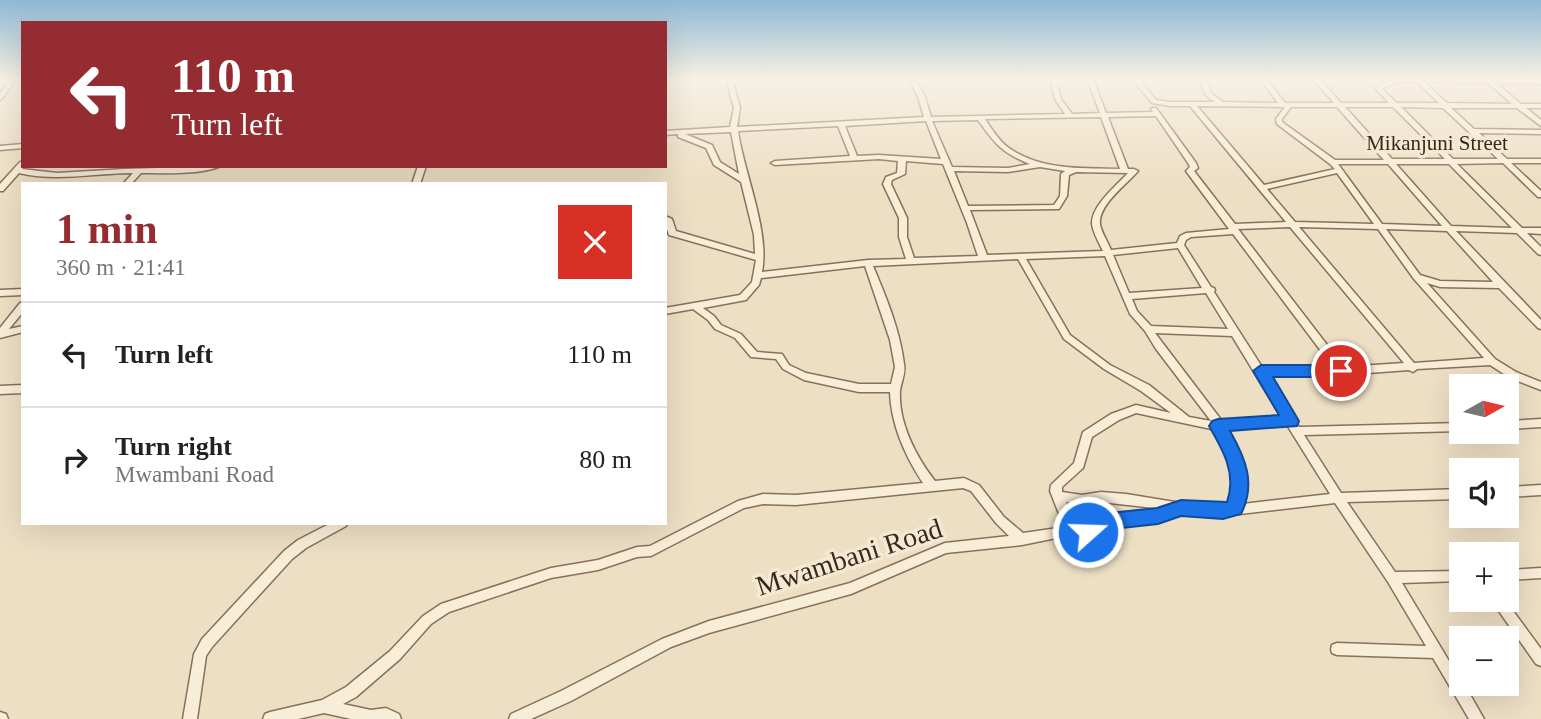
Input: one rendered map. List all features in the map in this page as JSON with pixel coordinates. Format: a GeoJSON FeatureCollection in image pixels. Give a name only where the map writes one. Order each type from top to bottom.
{"type":"FeatureCollection","features":[{"type":"Feature","properties":{"kind":"street"},"geometry":{"type":"LineString","coordinates":[[667,311],[743,298],[753,289],[758,275],[760,258],[755,219],[734,130],[732,117],[734,113]]}},
{"type":"Feature","properties":{"kind":"street"},"geometry":{"type":"LineString","coordinates":[[926,113],[967,208],[983,257]]}},
{"type":"Feature","properties":{"kind":"street"},"geometry":{"type":"LineString","coordinates":[[1068,113],[1070,116]]}},
{"type":"Feature","properties":{"kind":"street"},"geometry":{"type":"LineString","coordinates":[[1105,113],[1125,171]]}},
{"type":"Feature","properties":{"kind":"street"},"geometry":{"type":"LineString","coordinates":[[1199,113],[1413,368]]}},
{"type":"Feature","properties":{"kind":"street"},"geometry":{"type":"LineString","coordinates":[[1282,113],[1279,123],[1333,162],[1417,277],[1492,361],[1513,375],[1541,386]]}},
{"type":"Feature","properties":{"kind":"street"},"geometry":{"type":"LineString","coordinates":[[1347,113],[1391,160],[1448,229],[1541,326]]}},
{"type":"Feature","properties":{"kind":"street"},"geometry":{"type":"LineString","coordinates":[[1402,113],[1541,252]]}},
{"type":"Feature","properties":{"kind":"street"},"geometry":{"type":"LineString","coordinates":[[1454,113],[1541,195]]}},
{"type":"Feature","properties":{"kind":"street"},"geometry":{"type":"LineString","coordinates":[[1527,113],[1541,124]]}},
{"type":"Feature","properties":{"kind":"street"},"geometry":{"type":"LineString","coordinates":[[667,133],[980,117],[1156,114],[1192,163],[1194,168],[1190,171],[1341,371]]}},
{"type":"Feature","properties":{"kind":"street"},"geometry":{"type":"LineString","coordinates":[[980,117],[1000,145],[1040,164],[1074,170],[1134,171],[1103,205],[1096,219],[1098,234],[1104,253],[1133,312],[1184,377],[1211,425],[1232,451],[1241,489],[1223,510]]}},
{"type":"Feature","properties":{"kind":"street"},"geometry":{"type":"LineString","coordinates":[[841,124],[854,158]]}},
{"type":"Feature","properties":{"kind":"street"},"geometry":{"type":"LineString","coordinates":[[1473,131],[1541,132]]}},
{"type":"Feature","properties":{"kind":"street"},"geometry":{"type":"LineString","coordinates":[[667,133],[690,137],[709,147],[717,163],[746,182]]}},
{"type":"Feature","properties":{"kind":"street"},"geometry":{"type":"LineString","coordinates":[[0,148],[21,146]]}},
{"type":"Feature","properties":{"kind":"street"},"geometry":{"type":"LineString","coordinates":[[775,163],[902,158],[1008,170],[1040,164]]}},
{"type":"Feature","properties":{"kind":"street"},"geometry":{"type":"LineString","coordinates":[[902,158],[901,173],[889,179],[887,184],[903,218],[903,237],[911,261]]}},
{"type":"Feature","properties":{"kind":"street","name":"Mikanjuni Street"},"geometry":{"type":"LineString","coordinates":[[1333,162],[1447,159],[1541,161]]}},
{"type":"Feature","properties":{"kind":"street"},"geometry":{"type":"LineString","coordinates":[[0,190],[20,167]]}},
{"type":"Feature","properties":{"kind":"street"},"geometry":{"type":"LineString","coordinates":[[22,168],[36,175],[176,168]]}},
{"type":"Feature","properties":{"kind":"street"},"geometry":{"type":"LineString","coordinates":[[967,208],[1056,207],[1062,202],[1066,188],[1065,174],[1074,170]]}},
{"type":"Feature","properties":{"kind":"street"},"geometry":{"type":"LineString","coordinates":[[1264,187],[1338,172]]}},
{"type":"Feature","properties":{"kind":"street"},"geometry":{"type":"LineString","coordinates":[[667,219],[672,233],[760,258]]}},
{"type":"Feature","properties":{"kind":"street"},"geometry":{"type":"LineString","coordinates":[[1180,245],[1183,238],[1189,235],[1295,224],[1541,231]]}},
{"type":"Feature","properties":{"kind":"street"},"geometry":{"type":"LineString","coordinates":[[758,275],[868,263],[1104,253],[1180,245]]}},
{"type":"Feature","properties":{"kind":"street"},"geometry":{"type":"LineString","coordinates":[[1180,245],[1211,290],[1338,498],[1392,578],[1434,652],[1477,719]]}},
{"type":"Feature","properties":{"kind":"street"},"geometry":{"type":"LineString","coordinates":[[1021,257],[1067,337],[1107,367],[1146,388],[1187,420]]}},
{"type":"Feature","properties":{"kind":"street"},"geometry":{"type":"LineString","coordinates":[[868,263],[888,316],[898,359],[900,376],[894,388],[896,412],[912,456],[932,486]]}},
{"type":"Feature","properties":{"kind":"street"},"geometry":{"type":"LineString","coordinates":[[1417,277],[1446,285],[1501,285]]}},
{"type":"Feature","properties":{"kind":"street"},"geometry":{"type":"LineString","coordinates":[[1127,296],[1211,290]]}},
{"type":"Feature","properties":{"kind":"street"},"geometry":{"type":"LineString","coordinates":[[0,293],[21,292]]}},
{"type":"Feature","properties":{"kind":"street"},"geometry":{"type":"LineString","coordinates":[[0,335],[21,308]]}},
{"type":"Feature","properties":{"kind":"street"},"geometry":{"type":"LineString","coordinates":[[696,308],[711,318],[718,327],[738,337],[754,355],[779,356],[792,372],[859,388],[894,388]]}},
{"type":"Feature","properties":{"kind":"street"},"geometry":{"type":"LineString","coordinates":[[1149,329],[1235,332]]}},
{"type":"Feature","properties":{"kind":"street"},"geometry":{"type":"LineString","coordinates":[[0,335],[21,330]]}},
{"type":"Feature","properties":{"kind":"street"},"geometry":{"type":"LineString","coordinates":[[1261,371],[1413,368],[1492,361]]}},
{"type":"Feature","properties":{"kind":"street"},"geometry":{"type":"LineString","coordinates":[[0,390],[21,389]]}},
{"type":"Feature","properties":{"kind":"street"},"geometry":{"type":"LineString","coordinates":[[1291,421],[1211,425],[1136,409],[1115,416],[1087,435],[1080,465],[1057,485],[1058,496],[1082,500],[1101,497],[1125,499],[1181,508],[1223,510],[1263,508],[1338,498],[1449,495]]}},
{"type":"Feature","properties":{"kind":"street"},"geometry":{"type":"LineString","coordinates":[[1519,424],[1541,422]]}},
{"type":"Feature","properties":{"kind":"street"},"geometry":{"type":"LineString","coordinates":[[1297,431],[1449,427]]}},
{"type":"Feature","properties":{"kind":"street"},"geometry":{"type":"LineString","coordinates":[[270,719],[324,706],[351,692],[378,670],[436,613],[468,599],[551,572],[598,565],[637,552],[651,551],[742,504],[763,499],[796,500],[958,482],[970,485],[983,496],[1007,527],[1022,540]]}},
{"type":"Feature","properties":{"kind":"street"},"geometry":{"type":"LineString","coordinates":[[1519,492],[1541,491]]}},
{"type":"Feature","properties":{"kind":"street","name":"Mwambani Road"},"geometry":{"type":"LineString","coordinates":[[516,719],[655,649],[709,627],[851,589],[945,548],[1022,540],[1062,532],[1067,519],[1058,496]]}},
{"type":"Feature","properties":{"kind":"street"},"geometry":{"type":"LineString","coordinates":[[1088,532],[1109,521],[1158,516],[1181,508]]}},
{"type":"Feature","properties":{"kind":"street"},"geometry":{"type":"LineString","coordinates":[[190,719],[200,654],[207,643],[288,555],[302,544],[338,525]]}},
{"type":"Feature","properties":{"kind":"street"},"geometry":{"type":"LineString","coordinates":[[1519,574],[1541,573]]}},
{"type":"Feature","properties":{"kind":"street"},"geometry":{"type":"LineString","coordinates":[[1392,578],[1449,576]]}},
{"type":"Feature","properties":{"kind":"street"},"geometry":{"type":"LineString","coordinates":[[1506,612],[1541,660]]}},
{"type":"Feature","properties":{"kind":"street"},"geometry":{"type":"LineString","coordinates":[[1337,649],[1434,652]]}},
{"type":"Feature","properties":{"kind":"street"},"geometry":{"type":"LineString","coordinates":[[324,706],[371,717],[386,715],[394,719]]}},
{"type":"Feature","properties":{"kind":"route"},"geometry":{"type":"LineString","coordinates":[[1088,532],[1109,521],[1158,516],[1181,508],[1223,511],[1235,509],[1241,489],[1239,473],[1232,451],[1218,426],[1291,421],[1261,371],[1341,371]]}}]}
